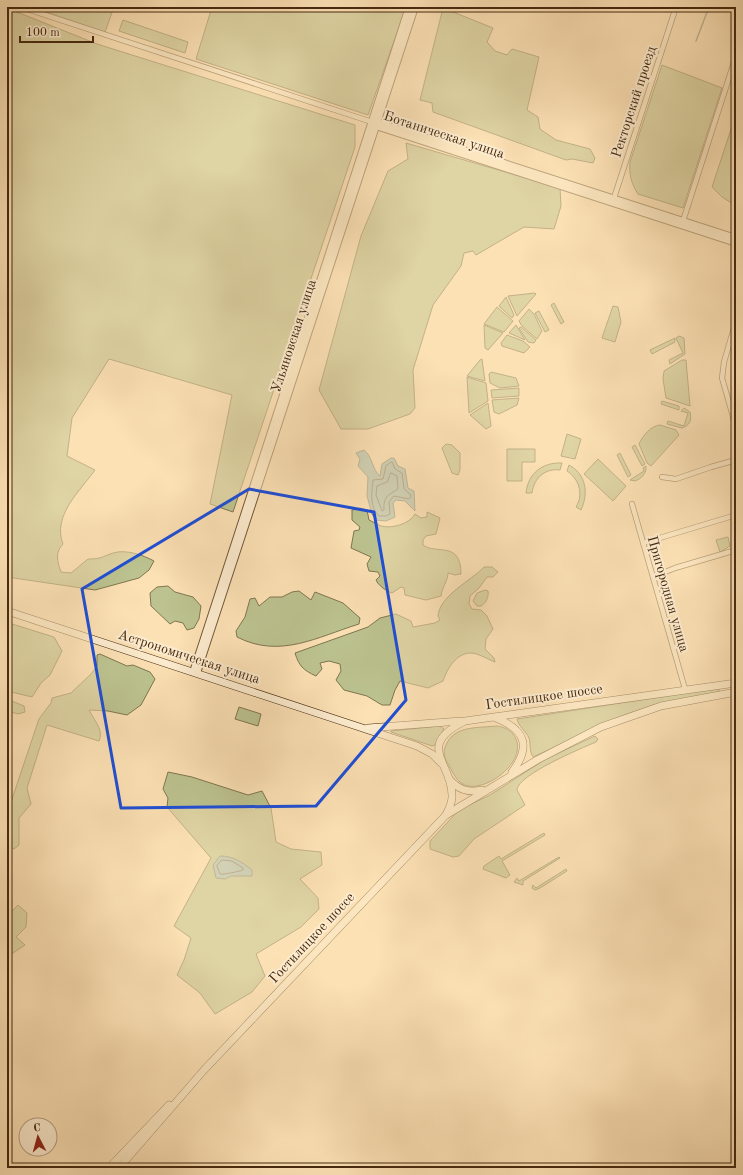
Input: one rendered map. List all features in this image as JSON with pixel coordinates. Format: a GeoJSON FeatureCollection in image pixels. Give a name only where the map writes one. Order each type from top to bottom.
{"type":"FeatureCollection","features":[{"type":"Feature","properties":{"kind":"main road","name":"Астрономическая улица"},"geometry":{"type":"LineString","coordinates":[[7,611],[426,750],[441,763]]}},
{"type":"Feature","properties":{"kind":"main road","name":"Гостилицкое шоссе"},"geometry":{"type":"LineString","coordinates":[[446,816],[452,796],[438,749],[444,736],[453,728],[465,721],[496,718],[736,683]]}},
{"type":"Feature","properties":{"kind":"main road","name":"Гостилицкое шоссе"},"geometry":{"type":"LineString","coordinates":[[119,1168],[196,1079],[446,816],[509,776],[561,747],[614,722],[661,706],[736,692]]}},
{"type":"Feature","properties":{"kind":"main road"},"geometry":{"type":"LineString","coordinates":[[496,718],[514,727],[522,738],[524,749],[520,760],[509,776]]}},
{"type":"Feature","properties":{"kind":"main road","name":"Астрономическая улица"},"geometry":{"type":"LineString","coordinates":[[363,728],[465,721]]}},
{"type":"Feature","properties":{"kind":"main road"},"geometry":{"type":"LineString","coordinates":[[448,779],[454,785],[465,791],[472,792],[488,788]]}},
{"type":"Feature","properties":{"kind":"main road","name":"Гостилицкое шоссе"},"geometry":{"type":"LineString","coordinates":[[109,1168],[185,1088],[196,1079]]}},
{"type":"Feature","properties":{"kind":"street"},"geometry":{"type":"LineString","coordinates":[[21,7],[375,123]]}},
{"type":"Feature","properties":{"kind":"street","name":"Ульяновская улица"},"geometry":{"type":"LineString","coordinates":[[375,123],[409,7]]}},
{"type":"Feature","properties":{"kind":"street","name":"Ульяновская улица"},"geometry":{"type":"LineString","coordinates":[[195,673],[375,123],[415,7]]}},
{"type":"Feature","properties":{"kind":"street","name":"Ректорский проезд"},"geometry":{"type":"LineString","coordinates":[[614,201],[676,7]]}},
{"type":"Feature","properties":{"kind":"street"},"geometry":{"type":"LineString","coordinates":[[682,223],[736,56]]}},
{"type":"Feature","properties":{"kind":"street","name":"Ботаническая улица"},"geometry":{"type":"LineString","coordinates":[[375,123],[682,223],[736,243]]}},
{"type":"Feature","properties":{"kind":"street","name":"Ботаническая улица"},"geometry":{"type":"LineString","coordinates":[[682,223],[736,238]]}},
{"type":"Feature","properties":{"kind":"street"},"geometry":{"type":"LineString","coordinates":[[736,321],[722,370],[723,382],[736,427]]}},
{"type":"Feature","properties":{"kind":"street"},"geometry":{"type":"LineString","coordinates":[[662,477],[676,479],[711,466],[736,460]]}},
{"type":"Feature","properties":{"kind":"street","name":"Пригородная улица"},"geometry":{"type":"LineString","coordinates":[[632,504],[637,529],[643,543],[685,690]]}},
{"type":"Feature","properties":{"kind":"street"},"geometry":{"type":"LineString","coordinates":[[643,543],[736,515]]}},
{"type":"Feature","properties":{"kind":"street"},"geometry":{"type":"LineString","coordinates":[[653,577],[675,568],[736,550]]}},
{"type":"Feature","properties":{"kind":"highlighted area"},"geometry":{"type":"Polygon","coordinates":[[[249,489],[374,512],[406,700],[316,806],[121,808],[82,589],[249,489]]]}},
{"type":"Feature","properties":{"kind":"green space"},"geometry":{"type":"Polygon","coordinates":[[[31,7],[114,7],[105,32],[31,7]]]}},
{"type":"Feature","properties":{"kind":"green space"},"geometry":{"type":"Polygon","coordinates":[[[212,7],[406,7],[368,115],[196,59],[212,7]]]}},
{"type":"Feature","properties":{"kind":"green space"},"geometry":{"type":"Polygon","coordinates":[[[7,8],[97,44],[355,125],[355,147],[233,512],[210,504],[232,395],[109,359],[72,418],[67,456],[95,470],[75,495],[64,514],[61,524],[63,544],[58,553],[58,564],[61,572],[71,573],[88,559],[99,558],[118,552],[134,553],[154,561],[149,570],[139,578],[95,590],[7,577],[7,8]]]}},
{"type":"Feature","properties":{"kind":"green space"},"geometry":{"type":"Polygon","coordinates":[[[443,8],[493,28],[487,42],[495,51],[507,55],[512,49],[539,57],[527,110],[538,117],[540,129],[556,140],[590,149],[595,158],[593,163],[572,159],[566,160],[433,112],[432,103],[420,100],[443,8]]]}},
{"type":"Feature","properties":{"kind":"green space"},"geometry":{"type":"Polygon","coordinates":[[[123,20],[188,42],[185,53],[119,31],[123,20]]]}},
{"type":"Feature","properties":{"kind":"green space"},"geometry":{"type":"Polygon","coordinates":[[[662,65],[722,88],[683,208],[638,194],[630,174],[630,162],[662,65]]]}},
{"type":"Feature","properties":{"kind":"green space"},"geometry":{"type":"Polygon","coordinates":[[[736,114],[736,206],[722,197],[712,187],[736,114]]]}},
{"type":"Feature","properties":{"kind":"green space"},"geometry":{"type":"Polygon","coordinates":[[[406,143],[560,188],[561,206],[554,229],[524,227],[476,255],[473,251],[464,253],[461,266],[433,305],[413,370],[415,408],[410,414],[368,429],[341,429],[319,390],[361,236],[388,171],[408,159],[406,143]]]}},
{"type":"Feature","properties":{"kind":"green space"},"geometry":{"type":"Polygon","coordinates":[[[536,294],[517,316],[508,296],[536,294]]]}},
{"type":"Feature","properties":{"kind":"green space"},"geometry":{"type":"Polygon","coordinates":[[[506,297],[514,315],[512,318],[499,306],[506,297]]]}},
{"type":"Feature","properties":{"kind":"green space"},"geometry":{"type":"Polygon","coordinates":[[[554,303],[564,322],[561,324],[551,305],[554,303]]]}},
{"type":"Feature","properties":{"kind":"green space"},"geometry":{"type":"Polygon","coordinates":[[[613,306],[618,307],[621,322],[615,342],[602,338],[613,306]]]}},
{"type":"Feature","properties":{"kind":"green space"},"geometry":{"type":"Polygon","coordinates":[[[497,307],[513,321],[504,332],[484,324],[497,307]]]}},
{"type":"Feature","properties":{"kind":"green space"},"geometry":{"type":"Polygon","coordinates":[[[529,309],[534,314],[542,331],[537,339],[522,326],[519,321],[529,309]]]}},
{"type":"Feature","properties":{"kind":"green space"},"geometry":{"type":"Polygon","coordinates":[[[539,311],[549,330],[545,332],[535,313],[539,311]]]}},
{"type":"Feature","properties":{"kind":"green space"},"geometry":{"type":"Polygon","coordinates":[[[484,325],[503,333],[488,350],[485,348],[484,325]]]}},
{"type":"Feature","properties":{"kind":"green space"},"geometry":{"type":"Polygon","coordinates":[[[516,325],[525,340],[509,333],[516,325]]]}},
{"type":"Feature","properties":{"kind":"green space"},"geometry":{"type":"Polygon","coordinates":[[[521,327],[536,340],[534,343],[528,342],[519,328],[521,327]]]}},
{"type":"Feature","properties":{"kind":"green space"},"geometry":{"type":"Polygon","coordinates":[[[507,335],[523,341],[530,347],[524,353],[502,346],[501,343],[507,335]]]}},
{"type":"Feature","properties":{"kind":"green space"},"geometry":{"type":"Polygon","coordinates":[[[679,336],[684,338],[685,354],[670,364],[669,360],[683,353],[676,338],[679,336]]]}},
{"type":"Feature","properties":{"kind":"green space"},"geometry":{"type":"Polygon","coordinates":[[[675,338],[675,342],[652,354],[650,350],[675,338]]]}},
{"type":"Feature","properties":{"kind":"green space"},"geometry":{"type":"Polygon","coordinates":[[[482,359],[485,381],[467,376],[480,360],[482,359]]]}},
{"type":"Feature","properties":{"kind":"green space"},"geometry":{"type":"Polygon","coordinates":[[[682,360],[686,360],[690,406],[666,398],[663,379],[664,371],[682,360]]]}},
{"type":"Feature","properties":{"kind":"green space"},"geometry":{"type":"Polygon","coordinates":[[[491,372],[516,378],[519,386],[500,388],[490,383],[489,374],[491,372]]]}},
{"type":"Feature","properties":{"kind":"green space"},"geometry":{"type":"Polygon","coordinates":[[[467,377],[486,383],[488,401],[469,413],[467,377]]]}},
{"type":"Feature","properties":{"kind":"green space"},"geometry":{"type":"Polygon","coordinates":[[[519,388],[519,396],[492,398],[491,390],[519,388]]]}},
{"type":"Feature","properties":{"kind":"green space"},"geometry":{"type":"Polygon","coordinates":[[[519,398],[517,405],[499,414],[494,412],[492,400],[519,398]]]}},
{"type":"Feature","properties":{"kind":"green space"},"geometry":{"type":"Polygon","coordinates":[[[662,401],[679,406],[679,410],[661,404],[662,401]]]}},
{"type":"Feature","properties":{"kind":"green space"},"geometry":{"type":"Polygon","coordinates":[[[488,403],[491,426],[486,429],[470,415],[488,403]]]}},
{"type":"Feature","properties":{"kind":"green space"},"geometry":{"type":"Polygon","coordinates":[[[684,408],[690,412],[691,418],[687,426],[682,428],[667,424],[668,421],[684,426],[688,413],[681,411],[684,408]]]}},
{"type":"Feature","properties":{"kind":"green space"},"geometry":{"type":"Polygon","coordinates":[[[660,425],[676,430],[679,435],[651,466],[647,463],[639,444],[643,437],[653,427],[660,425]]]}},
{"type":"Feature","properties":{"kind":"green space"},"geometry":{"type":"Polygon","coordinates":[[[567,434],[581,439],[575,459],[561,456],[567,434]]]}},
{"type":"Feature","properties":{"kind":"green space"},"geometry":{"type":"Polygon","coordinates":[[[446,444],[452,445],[460,453],[460,470],[458,475],[452,473],[442,448],[446,444]]]}},
{"type":"Feature","properties":{"kind":"green space"},"geometry":{"type":"Polygon","coordinates":[[[635,445],[645,464],[642,466],[632,447],[635,445]]]}},
{"type":"Feature","properties":{"kind":"green space"},"geometry":{"type":"Polygon","coordinates":[[[507,449],[535,449],[535,462],[522,462],[522,481],[507,481],[507,449]]]}},
{"type":"Feature","properties":{"kind":"green space"},"geometry":{"type":"Polygon","coordinates":[[[620,453],[631,475],[628,477],[617,455],[620,453]]]}},
{"type":"Feature","properties":{"kind":"green space"},"geometry":{"type":"Polygon","coordinates":[[[598,459],[626,486],[613,501],[584,474],[598,459]]]}},
{"type":"Feature","properties":{"kind":"green space"},"geometry":{"type":"Polygon","coordinates":[[[562,463],[560,470],[545,472],[541,475],[535,483],[532,493],[526,493],[527,486],[533,474],[549,464],[562,463]]]}},
{"type":"Feature","properties":{"kind":"green space"},"geometry":{"type":"Polygon","coordinates":[[[569,465],[579,473],[584,484],[585,497],[581,510],[576,507],[580,497],[580,492],[575,478],[567,471],[569,465]]]}},
{"type":"Feature","properties":{"kind":"green space"},"geometry":{"type":"Polygon","coordinates":[[[646,466],[645,473],[639,479],[635,481],[630,480],[644,471],[643,468],[646,466]]]}},
{"type":"Feature","properties":{"kind":"green space"},"geometry":{"type":"Polygon","coordinates":[[[360,508],[367,510],[369,520],[385,527],[405,523],[413,518],[415,514],[421,518],[427,517],[427,512],[440,518],[436,534],[426,536],[423,540],[423,545],[428,548],[447,550],[452,553],[457,557],[460,563],[461,574],[455,575],[448,573],[441,596],[426,600],[405,595],[404,588],[401,587],[392,593],[385,589],[378,584],[376,580],[380,576],[378,572],[369,571],[367,564],[371,557],[351,548],[354,531],[359,530],[360,527],[352,520],[352,510],[360,508]]]}},
{"type":"Feature","properties":{"kind":"green space"},"geometry":{"type":"Polygon","coordinates":[[[728,537],[730,546],[720,552],[716,540],[728,537]]]}},
{"type":"Feature","properties":{"kind":"green space"},"geometry":{"type":"Polygon","coordinates":[[[484,567],[492,567],[498,572],[493,577],[487,577],[479,588],[470,596],[469,604],[472,609],[481,610],[487,616],[493,629],[486,639],[485,649],[494,658],[495,662],[477,654],[466,654],[453,662],[443,681],[428,688],[400,681],[390,705],[382,705],[367,696],[344,690],[336,680],[341,671],[340,664],[329,661],[320,663],[322,669],[316,676],[305,670],[298,661],[295,653],[368,627],[380,618],[396,614],[411,621],[413,627],[435,623],[440,620],[438,616],[444,601],[484,567]]]}},
{"type":"Feature","properties":{"kind":"green space"},"geometry":{"type":"Polygon","coordinates":[[[168,586],[175,592],[193,597],[201,606],[199,619],[194,628],[187,630],[183,623],[175,621],[170,624],[151,606],[150,593],[157,587],[168,586]]]}},
{"type":"Feature","properties":{"kind":"green space"},"geometry":{"type":"Polygon","coordinates":[[[485,590],[488,591],[487,600],[481,606],[477,606],[473,601],[477,593],[485,590]]]}},
{"type":"Feature","properties":{"kind":"green space"},"geometry":{"type":"Polygon","coordinates":[[[299,591],[311,600],[315,592],[343,603],[360,618],[359,624],[313,640],[283,646],[268,646],[253,643],[237,637],[236,631],[245,617],[250,599],[255,598],[259,606],[270,597],[282,597],[292,592],[299,591]]]}},
{"type":"Feature","properties":{"kind":"green space"},"geometry":{"type":"Polygon","coordinates":[[[12,624],[54,637],[62,651],[50,675],[41,683],[32,697],[7,691],[7,625],[12,624]]]}},
{"type":"Feature","properties":{"kind":"green space"},"geometry":{"type":"Polygon","coordinates":[[[100,654],[127,666],[133,665],[150,672],[155,679],[141,705],[127,715],[108,711],[89,710],[99,729],[99,741],[47,725],[27,788],[31,804],[19,818],[19,845],[14,849],[7,847],[7,816],[9,808],[39,719],[51,703],[52,698],[71,693],[91,674],[97,666],[97,655],[100,654]]]}},
{"type":"Feature","properties":{"kind":"green space"},"geometry":{"type":"Polygon","coordinates":[[[719,688],[719,692],[653,705],[619,717],[533,757],[529,738],[517,719],[719,688]]]}},
{"type":"Feature","properties":{"kind":"green space"},"geometry":{"type":"Polygon","coordinates":[[[7,699],[24,706],[25,712],[18,714],[7,711],[7,699]]]}},
{"type":"Feature","properties":{"kind":"green space"},"geometry":{"type":"Polygon","coordinates":[[[239,707],[261,714],[258,726],[235,719],[239,707]]]}},
{"type":"Feature","properties":{"kind":"green space"},"geometry":{"type":"Polygon","coordinates":[[[440,726],[444,729],[435,745],[432,746],[391,732],[391,731],[440,726]]]}},
{"type":"Feature","properties":{"kind":"green space"},"geometry":{"type":"Polygon","coordinates":[[[497,726],[506,728],[511,732],[517,744],[516,754],[511,764],[503,773],[482,785],[471,786],[463,784],[456,777],[445,758],[444,749],[446,745],[455,734],[461,731],[497,726]]]}},
{"type":"Feature","properties":{"kind":"green space"},"geometry":{"type":"Polygon","coordinates":[[[595,736],[598,739],[596,742],[551,763],[527,777],[520,784],[517,790],[525,805],[474,839],[459,856],[453,857],[430,849],[430,841],[459,810],[490,795],[546,759],[595,736]]]}},
{"type":"Feature","properties":{"kind":"green space"},"geometry":{"type":"Polygon","coordinates":[[[168,772],[192,777],[248,795],[262,791],[271,808],[276,842],[291,849],[321,852],[322,865],[300,879],[318,898],[319,909],[301,927],[256,954],[265,976],[252,992],[215,1014],[200,993],[177,975],[184,960],[191,938],[174,926],[211,858],[167,807],[168,798],[163,789],[168,772]]]}},
{"type":"Feature","properties":{"kind":"green space"},"geometry":{"type":"Polygon","coordinates":[[[544,833],[545,835],[502,861],[510,875],[506,878],[483,869],[484,866],[499,856],[501,859],[544,833]]]}},
{"type":"Feature","properties":{"kind":"green space"},"geometry":{"type":"Polygon","coordinates":[[[559,857],[560,858],[523,881],[523,885],[514,882],[517,878],[519,881],[559,857]]]}},
{"type":"Feature","properties":{"kind":"green space"},"geometry":{"type":"Polygon","coordinates":[[[566,869],[567,871],[540,888],[535,890],[532,888],[533,885],[536,888],[566,869]]]}},
{"type":"Feature","properties":{"kind":"green space"},"geometry":{"type":"Polygon","coordinates":[[[18,905],[27,913],[26,927],[16,937],[25,945],[7,957],[7,916],[18,905]]]}},
{"type":"Feature","properties":{"kind":"water"},"geometry":{"type":"Polygon","coordinates":[[[364,450],[380,476],[382,464],[391,458],[394,458],[398,466],[405,469],[408,488],[414,491],[415,511],[405,501],[396,500],[393,503],[395,517],[386,521],[376,520],[372,514],[367,496],[368,477],[358,466],[360,459],[356,453],[364,450]]]}},
{"type":"Feature","properties":{"kind":"water"},"geometry":{"type":"Polygon","coordinates":[[[220,856],[233,858],[241,862],[252,870],[252,876],[231,876],[225,879],[216,878],[213,865],[220,856]]]}},
{"type":"Feature","properties":{"kind":"waterway"},"geometry":{"type":"LineString","coordinates":[[696,41],[709,7]]}}]}
